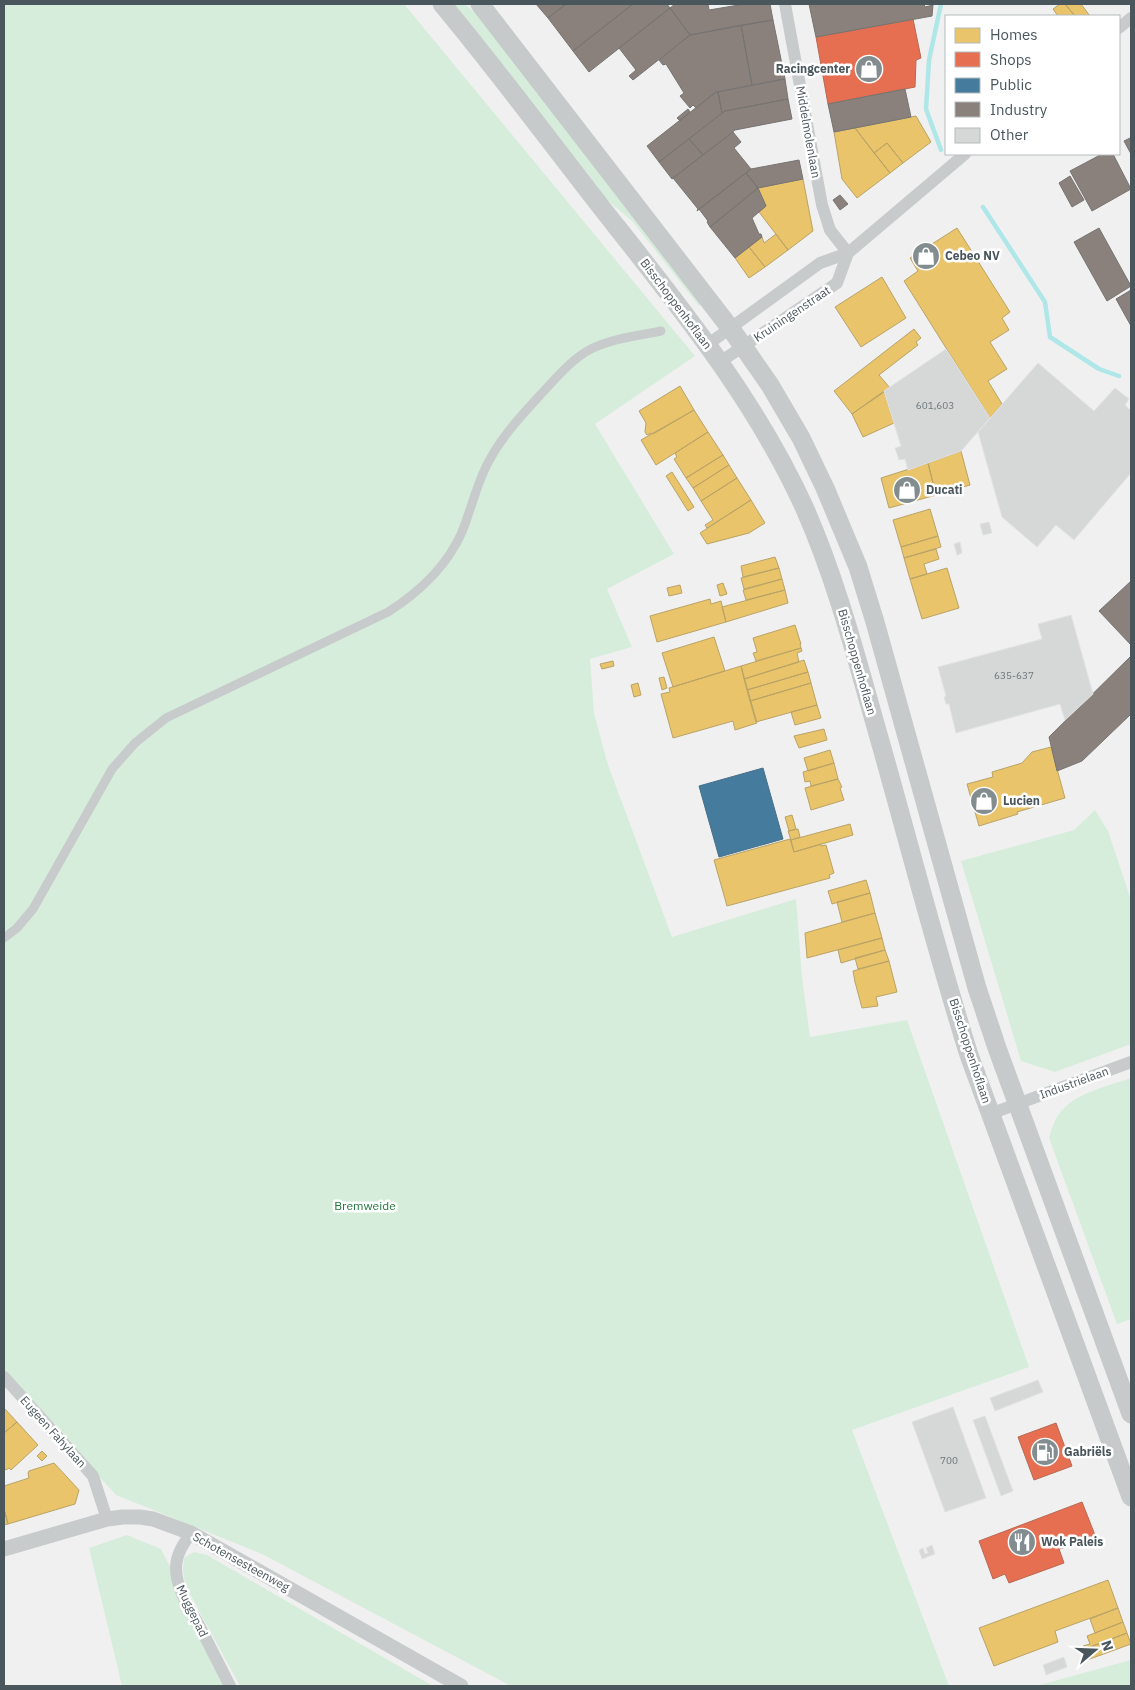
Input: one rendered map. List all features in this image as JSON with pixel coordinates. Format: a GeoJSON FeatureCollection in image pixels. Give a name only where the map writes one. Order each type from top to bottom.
{"type":"FeatureCollection","features":[{"type":"Feature","properties":{"kind":"main road","name":"Bisschoppenhoflaan"},"geometry":{"type":"LineString","coordinates":[[442,4],[720,362],[747,402],[780,459],[803,505],[825,559],[863,679],[960,1026],[990,1114],[1131,1498]]}},
{"type":"Feature","properties":{"kind":"main road"},"geometry":{"type":"LineString","coordinates":[[480,4],[732,329],[782,404],[813,461],[858,568],[876,622],[977,988],[1017,1104],[1131,1414]]}},
{"type":"Feature","properties":{"kind":"street","name":"Middelmolenlaan"},"geometry":{"type":"LineString","coordinates":[[785,4],[822,205],[830,230],[848,253]]}},
{"type":"Feature","properties":{"kind":"street"},"geometry":{"type":"LineString","coordinates":[[1120,27],[1131,18]]}},
{"type":"Feature","properties":{"kind":"street","name":"Kruiningenstraat"},"geometry":{"type":"LineString","coordinates":[[707,345],[732,329],[820,263],[848,253],[964,155]]}},
{"type":"Feature","properties":{"kind":"street","name":"Kruiningenstraat"},"geometry":{"type":"LineString","coordinates":[[720,362],[837,283],[848,253]]}},
{"type":"Feature","properties":{"kind":"street"},"geometry":{"type":"LineString","coordinates":[[4,938],[17,928],[33,909],[112,769],[135,742],[166,718],[388,612],[413,594],[439,569],[454,547],[462,532],[482,477],[498,445],[510,428],[554,380],[578,358],[590,350],[624,337],[661,331]]}},
{"type":"Feature","properties":{"kind":"street","name":"Industrielaan"},"geometry":{"type":"LineString","coordinates":[[990,1114],[1131,1062]]}},
{"type":"Feature","properties":{"kind":"street","name":"Eugeen Fahylaan"},"geometry":{"type":"LineString","coordinates":[[4,1377],[93,1476],[107,1519]]}},
{"type":"Feature","properties":{"kind":"street","name":"Schotensesteenweg"},"geometry":{"type":"LineString","coordinates":[[4,1549],[107,1519],[129,1517],[153,1519],[191,1534],[461,1686]]}},
{"type":"Feature","properties":{"kind":"street","name":"Muggepad"},"geometry":{"type":"LineString","coordinates":[[191,1534],[183,1544],[178,1555],[176,1566],[177,1578],[180,1589],[230,1686]]}},
{"type":"Feature","properties":{"kind":"green space","name":"Bremweide"},"geometry":{"type":"Polygon","coordinates":[[[4,4],[404,4],[695,356],[595,424],[674,554],[607,589],[632,647],[590,659],[594,713],[607,762],[672,937],[796,899],[802,977],[810,1037],[907,1020],[1029,1367],[852,1430],[949,1686],[511,1686],[262,1554],[116,1495],[4,1373],[4,4]]]}},
{"type":"Feature","properties":{"kind":"green space"},"geometry":{"type":"Polygon","coordinates":[[[453,4],[464,4],[475,12],[702,303],[699,306],[633,222],[605,198],[453,4]]]}},
{"type":"Feature","properties":{"kind":"green space"},"geometry":{"type":"Polygon","coordinates":[[[1095,810],[1108,831],[1131,900],[1131,1044],[1055,1072],[1021,1061],[961,861],[1074,830],[1095,810]]]}},
{"type":"Feature","properties":{"kind":"green space"},"geometry":{"type":"Polygon","coordinates":[[[1131,1078],[1131,1319],[1117,1324],[1049,1138],[1058,1116],[1070,1103],[1095,1090],[1131,1078]]]}},
{"type":"Feature","properties":{"kind":"green space"},"geometry":{"type":"Polygon","coordinates":[[[127,1535],[161,1549],[231,1686],[122,1686],[89,1548],[127,1535]]]}},
{"type":"Feature","properties":{"kind":"green space"},"geometry":{"type":"Polygon","coordinates":[[[194,1552],[207,1555],[433,1686],[240,1686],[185,1585],[184,1558],[194,1552]]]}},
{"type":"Feature","properties":{"kind":"green space"},"geometry":{"type":"Polygon","coordinates":[[[1131,1660],[1131,1686],[1036,1686],[1131,1660]]]}},
{"type":"Feature","properties":{"kind":"building: Homes"},"geometry":{"type":"Polygon","coordinates":[[[1060,4],[1065,4],[1074,15],[1057,15],[1053,9],[1060,4]]]}},
{"type":"Feature","properties":{"kind":"building: Homes"},"geometry":{"type":"Polygon","coordinates":[[[1065,4],[1081,4],[1089,15],[1074,15],[1065,4]]]}},
{"type":"Feature","properties":{"kind":"building: Homes"},"geometry":{"type":"Polygon","coordinates":[[[916,116],[931,142],[903,163],[887,143],[874,153],[855,128],[916,116]]]}},
{"type":"Feature","properties":{"kind":"building: Homes"},"geometry":{"type":"Polygon","coordinates":[[[855,128],[890,173],[857,198],[842,179],[834,132],[855,128]]]}},
{"type":"Feature","properties":{"kind":"building: Homes"},"geometry":{"type":"Polygon","coordinates":[[[887,143],[903,163],[890,173],[874,153],[887,143]]]}},
{"type":"Feature","properties":{"kind":"building: Homes"},"geometry":{"type":"Polygon","coordinates":[[[803,179],[813,231],[788,250],[759,212],[766,206],[758,188],[803,179]]]}},
{"type":"Feature","properties":{"kind":"building: Homes"},"geometry":{"type":"Polygon","coordinates":[[[957,228],[1010,312],[1002,318],[1009,330],[990,342],[1007,369],[988,381],[1002,404],[990,418],[904,281],[918,271],[910,258],[957,228]]]}},
{"type":"Feature","properties":{"kind":"building: Homes"},"geometry":{"type":"Polygon","coordinates":[[[776,234],[788,250],[765,267],[749,247],[762,237],[764,243],[776,234]]]}},
{"type":"Feature","properties":{"kind":"building: Homes"},"geometry":{"type":"Polygon","coordinates":[[[749,247],[765,267],[749,278],[735,258],[749,247]]]}},
{"type":"Feature","properties":{"kind":"building: Homes"},"geometry":{"type":"Polygon","coordinates":[[[882,277],[906,318],[861,347],[835,307],[882,277]]]}},
{"type":"Feature","properties":{"kind":"building: Homes"},"geometry":{"type":"Polygon","coordinates":[[[914,329],[921,338],[916,342],[918,345],[879,375],[890,388],[852,414],[834,391],[914,329]]]}},
{"type":"Feature","properties":{"kind":"building: Homes"},"geometry":{"type":"Polygon","coordinates":[[[680,386],[694,410],[653,434],[647,435],[645,432],[646,423],[639,411],[680,386]]]}},
{"type":"Feature","properties":{"kind":"building: Homes"},"geometry":{"type":"Polygon","coordinates":[[[884,391],[894,423],[863,437],[852,414],[884,391]]]}},
{"type":"Feature","properties":{"kind":"building: Homes"},"geometry":{"type":"Polygon","coordinates":[[[694,410],[708,432],[656,465],[641,440],[694,410]]]}},
{"type":"Feature","properties":{"kind":"building: Homes"},"geometry":{"type":"Polygon","coordinates":[[[708,432],[723,455],[686,478],[674,459],[677,457],[675,453],[708,432]]]}},
{"type":"Feature","properties":{"kind":"building: Homes"},"geometry":{"type":"Polygon","coordinates":[[[961,451],[970,485],[936,495],[928,463],[961,451]]]}},
{"type":"Feature","properties":{"kind":"building: Homes"},"geometry":{"type":"Polygon","coordinates":[[[723,455],[729,465],[693,488],[686,478],[723,455]]]}},
{"type":"Feature","properties":{"kind":"building: Homes"},"geometry":{"type":"Polygon","coordinates":[[[928,463],[936,495],[889,508],[881,478],[928,463]]]}},
{"type":"Feature","properties":{"kind":"building: Homes"},"geometry":{"type":"Polygon","coordinates":[[[729,465],[737,478],[701,501],[693,488],[729,465]]]}},
{"type":"Feature","properties":{"kind":"building: Homes"},"geometry":{"type":"Polygon","coordinates":[[[672,472],[694,507],[688,511],[666,476],[672,472]]]}},
{"type":"Feature","properties":{"kind":"building: Homes"},"geometry":{"type":"Polygon","coordinates":[[[737,478],[751,500],[707,528],[705,525],[713,520],[701,501],[737,478]]]}},
{"type":"Feature","properties":{"kind":"building: Homes"},"geometry":{"type":"Polygon","coordinates":[[[751,500],[765,523],[749,533],[707,544],[700,533],[751,500]]]}},
{"type":"Feature","properties":{"kind":"building: Homes"},"geometry":{"type":"Polygon","coordinates":[[[930,509],[938,536],[901,547],[893,520],[930,509]]]}},
{"type":"Feature","properties":{"kind":"building: Homes"},"geometry":{"type":"Polygon","coordinates":[[[938,536],[941,547],[904,558],[901,547],[938,536]]]}},
{"type":"Feature","properties":{"kind":"building: Homes"},"geometry":{"type":"Polygon","coordinates":[[[936,549],[939,559],[924,564],[927,574],[910,579],[904,558],[936,549]]]}},
{"type":"Feature","properties":{"kind":"building: Homes"},"geometry":{"type":"Polygon","coordinates":[[[775,557],[779,568],[743,577],[741,566],[775,557]]]}},
{"type":"Feature","properties":{"kind":"building: Homes"},"geometry":{"type":"Polygon","coordinates":[[[779,568],[782,579],[744,589],[741,578],[779,568]]]}},
{"type":"Feature","properties":{"kind":"building: Homes"},"geometry":{"type":"Polygon","coordinates":[[[947,568],[959,608],[922,619],[910,579],[947,568]]]}},
{"type":"Feature","properties":{"kind":"building: Homes"},"geometry":{"type":"Polygon","coordinates":[[[782,579],[785,590],[746,600],[743,590],[782,579]]]}},
{"type":"Feature","properties":{"kind":"building: Homes"},"geometry":{"type":"Polygon","coordinates":[[[723,583],[727,594],[720,596],[717,585],[723,583]]]}},
{"type":"Feature","properties":{"kind":"building: Homes"},"geometry":{"type":"Polygon","coordinates":[[[680,585],[682,593],[669,596],[667,588],[680,585]]]}},
{"type":"Feature","properties":{"kind":"building: Homes"},"geometry":{"type":"Polygon","coordinates":[[[785,590],[788,603],[726,622],[722,607],[785,590]]]}},
{"type":"Feature","properties":{"kind":"building: Homes"},"geometry":{"type":"Polygon","coordinates":[[[710,599],[711,604],[721,601],[726,622],[657,642],[650,616],[710,599]]]}},
{"type":"Feature","properties":{"kind":"building: Homes"},"geometry":{"type":"Polygon","coordinates":[[[795,625],[801,648],[756,661],[753,653],[757,652],[753,638],[795,625]]]}},
{"type":"Feature","properties":{"kind":"building: Homes"},"geometry":{"type":"Polygon","coordinates":[[[714,637],[725,671],[673,687],[662,653],[714,637]]]}},
{"type":"Feature","properties":{"kind":"building: Homes"},"geometry":{"type":"Polygon","coordinates":[[[801,648],[802,651],[797,653],[799,662],[744,679],[741,666],[801,648]]]}},
{"type":"Feature","properties":{"kind":"building: Homes"},"geometry":{"type":"Polygon","coordinates":[[[804,660],[808,672],[747,690],[744,679],[804,660]]]}},
{"type":"Feature","properties":{"kind":"building: Homes"},"geometry":{"type":"Polygon","coordinates":[[[613,661],[614,666],[602,669],[600,664],[613,661]]]}},
{"type":"Feature","properties":{"kind":"building: Homes"},"geometry":{"type":"Polygon","coordinates":[[[741,666],[757,723],[735,730],[733,721],[673,738],[661,694],[670,692],[669,688],[741,666]]]}},
{"type":"Feature","properties":{"kind":"building: Homes"},"geometry":{"type":"Polygon","coordinates":[[[808,672],[811,683],[750,701],[747,690],[808,672]]]}},
{"type":"Feature","properties":{"kind":"building: Homes"},"geometry":{"type":"Polygon","coordinates":[[[664,677],[667,688],[662,690],[659,678],[664,677]]]}},
{"type":"Feature","properties":{"kind":"building: Homes"},"geometry":{"type":"Polygon","coordinates":[[[638,683],[641,695],[634,697],[631,685],[638,683]]]}},
{"type":"Feature","properties":{"kind":"building: Homes"},"geometry":{"type":"Polygon","coordinates":[[[811,683],[817,705],[756,722],[750,701],[811,683]]]}},
{"type":"Feature","properties":{"kind":"building: Homes"},"geometry":{"type":"Polygon","coordinates":[[[817,705],[821,718],[795,725],[791,712],[817,705]]]}},
{"type":"Feature","properties":{"kind":"building: Homes"},"geometry":{"type":"Polygon","coordinates":[[[824,729],[827,740],[799,748],[794,736],[824,729]]]}},
{"type":"Feature","properties":{"kind":"building: Homes"},"geometry":{"type":"Polygon","coordinates":[[[1051,747],[1065,798],[1017,812],[1018,814],[979,826],[967,784],[993,777],[992,772],[1022,763],[1032,752],[1051,747]]]}},
{"type":"Feature","properties":{"kind":"building: Homes"},"geometry":{"type":"Polygon","coordinates":[[[830,750],[834,763],[808,771],[804,758],[830,750]]]}},
{"type":"Feature","properties":{"kind":"building: Homes"},"geometry":{"type":"Polygon","coordinates":[[[834,763],[838,779],[811,786],[810,781],[805,782],[803,772],[834,763]]]}},
{"type":"Feature","properties":{"kind":"building: Homes"},"geometry":{"type":"Polygon","coordinates":[[[838,779],[842,787],[840,788],[844,800],[811,810],[805,788],[838,779]]]}},
{"type":"Feature","properties":{"kind":"building: Homes"},"geometry":{"type":"Polygon","coordinates":[[[792,815],[796,829],[789,831],[785,817],[792,815]]]}},
{"type":"Feature","properties":{"kind":"building: Homes"},"geometry":{"type":"Polygon","coordinates":[[[850,824],[853,835],[794,852],[791,840],[850,824]]]}},
{"type":"Feature","properties":{"kind":"building: Homes"},"geometry":{"type":"Polygon","coordinates":[[[798,829],[800,837],[791,840],[788,831],[798,829]]]}},
{"type":"Feature","properties":{"kind":"building: Homes"},"geometry":{"type":"Polygon","coordinates":[[[790,839],[794,852],[821,844],[821,846],[826,845],[834,873],[829,875],[830,878],[727,906],[714,860],[790,839]]]}},
{"type":"Feature","properties":{"kind":"building: Homes"},"geometry":{"type":"Polygon","coordinates":[[[866,880],[870,893],[832,904],[828,891],[866,880]]]}},
{"type":"Feature","properties":{"kind":"building: Homes"},"geometry":{"type":"Polygon","coordinates":[[[870,893],[875,913],[842,922],[837,902],[870,893]]]}},
{"type":"Feature","properties":{"kind":"building: Homes"},"geometry":{"type":"Polygon","coordinates":[[[875,913],[882,938],[807,958],[805,933],[875,913]]]}},
{"type":"Feature","properties":{"kind":"building: Homes"},"geometry":{"type":"Polygon","coordinates":[[[882,938],[885,950],[841,963],[838,950],[882,938]]]}},
{"type":"Feature","properties":{"kind":"building: Homes"},"geometry":{"type":"Polygon","coordinates":[[[885,950],[889,961],[858,969],[855,958],[885,950]]]}},
{"type":"Feature","properties":{"kind":"building: Homes"},"geometry":{"type":"Polygon","coordinates":[[[889,961],[897,992],[876,997],[878,1006],[862,1008],[853,971],[889,961]]]}},
{"type":"Feature","properties":{"kind":"building: Homes"},"geometry":{"type":"Polygon","coordinates":[[[4,1408],[17,1422],[4,1433],[4,1408]]]}},
{"type":"Feature","properties":{"kind":"building: Homes"},"geometry":{"type":"Polygon","coordinates":[[[17,1422],[38,1445],[11,1470],[9,1468],[6,1470],[4,1468],[4,1433],[17,1422]]]}},
{"type":"Feature","properties":{"kind":"building: Homes"},"geometry":{"type":"Polygon","coordinates":[[[42,1451],[47,1456],[42,1461],[37,1456],[42,1451]]]}},
{"type":"Feature","properties":{"kind":"building: Homes"},"geometry":{"type":"Polygon","coordinates":[[[54,1463],[79,1490],[75,1504],[8,1524],[4,1509],[4,1486],[29,1478],[29,1471],[54,1463]]]}},
{"type":"Feature","properties":{"kind":"building: Homes"},"geometry":{"type":"Polygon","coordinates":[[[4,1509],[8,1524],[4,1525],[4,1509]]]}},
{"type":"Feature","properties":{"kind":"building: Homes"},"geometry":{"type":"Polygon","coordinates":[[[1108,1580],[1118,1608],[1055,1631],[1058,1642],[994,1666],[979,1628],[1108,1580]]]}},
{"type":"Feature","properties":{"kind":"building: Homes"},"geometry":{"type":"Polygon","coordinates":[[[1118,1608],[1123,1622],[1095,1633],[1090,1619],[1118,1608]]]}},
{"type":"Feature","properties":{"kind":"building: Homes"},"geometry":{"type":"Polygon","coordinates":[[[1123,1622],[1127,1633],[1084,1649],[1083,1646],[1090,1644],[1087,1636],[1123,1622]]]}},
{"type":"Feature","properties":{"kind":"building: Homes"},"geometry":{"type":"Polygon","coordinates":[[[1127,1633],[1131,1644],[1087,1660],[1083,1650],[1127,1633]]]}},
{"type":"Feature","properties":{"kind":"building: Shops","name":"Racingcenter"},"geometry":{"type":"Polygon","coordinates":[[[913,19],[921,58],[916,60],[915,87],[828,104],[816,37],[913,19]]]}},
{"type":"Feature","properties":{"kind":"building: Shops","name":"Gabriëls"},"geometry":{"type":"Polygon","coordinates":[[[1056,1423],[1072,1466],[1034,1480],[1018,1437],[1056,1423]]]}},
{"type":"Feature","properties":{"kind":"building: Shops","name":"Wok Paleis"},"geometry":{"type":"Polygon","coordinates":[[[1082,1502],[1095,1535],[1072,1543],[1070,1538],[1063,1540],[1066,1547],[1059,1549],[1064,1563],[1009,1583],[1005,1574],[993,1579],[979,1541],[1082,1502]]]}},
{"type":"Feature","properties":{"kind":"building: Public"},"geometry":{"type":"Polygon","coordinates":[[[763,768],[783,839],[719,857],[699,786],[763,768]]]}},
{"type":"Feature","properties":{"kind":"building: Industry"},"geometry":{"type":"Polygon","coordinates":[[[536,4],[566,4],[548,18],[536,4]]]}},
{"type":"Feature","properties":{"kind":"building: Industry"},"geometry":{"type":"Polygon","coordinates":[[[566,4],[633,4],[573,51],[548,18],[566,4]]]}},
{"type":"Feature","properties":{"kind":"building: Industry"},"geometry":{"type":"Polygon","coordinates":[[[633,4],[667,4],[670,8],[589,72],[573,51],[633,4]]]}},
{"type":"Feature","properties":{"kind":"building: Industry"},"geometry":{"type":"Polygon","coordinates":[[[675,4],[708,4],[709,10],[745,4],[770,4],[773,20],[690,35],[670,8],[675,4]]]}},
{"type":"Feature","properties":{"kind":"building: Industry"},"geometry":{"type":"Polygon","coordinates":[[[809,4],[924,4],[925,7],[933,5],[932,16],[816,37],[809,4]]]}},
{"type":"Feature","properties":{"kind":"building: Industry"},"geometry":{"type":"Polygon","coordinates":[[[670,8],[690,35],[633,80],[629,76],[636,70],[619,48],[670,8]]]}},
{"type":"Feature","properties":{"kind":"building: Industry"},"geometry":{"type":"Polygon","coordinates":[[[773,20],[785,79],[752,85],[741,25],[773,20]]]}},
{"type":"Feature","properties":{"kind":"building: Industry"},"geometry":{"type":"Polygon","coordinates":[[[741,25],[752,85],[716,92],[696,108],[693,105],[690,108],[680,96],[684,93],[666,64],[663,65],[659,60],[690,35],[741,25]]]}},
{"type":"Feature","properties":{"kind":"building: Industry"},"geometry":{"type":"Polygon","coordinates":[[[785,79],[788,99],[722,113],[718,92],[785,79]]]}},
{"type":"Feature","properties":{"kind":"building: Industry"},"geometry":{"type":"Polygon","coordinates":[[[905,89],[911,117],[834,132],[828,104],[905,89]]]}},
{"type":"Feature","properties":{"kind":"building: Industry"},"geometry":{"type":"Polygon","coordinates":[[[718,92],[722,113],[659,162],[647,146],[718,92]]]}},
{"type":"Feature","properties":{"kind":"building: Industry"},"geometry":{"type":"Polygon","coordinates":[[[788,99],[792,119],[735,130],[703,155],[689,139],[725,111],[788,99]]]}},
{"type":"Feature","properties":{"kind":"building: Industry"},"geometry":{"type":"Polygon","coordinates":[[[688,109],[690,112],[680,121],[677,118],[688,109]]]}},
{"type":"Feature","properties":{"kind":"building: Industry"},"geometry":{"type":"Polygon","coordinates":[[[733,132],[741,142],[734,148],[751,169],[697,211],[698,209],[673,178],[733,132]]]}},
{"type":"Feature","properties":{"kind":"building: Industry"},"geometry":{"type":"Polygon","coordinates":[[[1131,138],[1131,154],[1124,141],[1131,138]]]}},
{"type":"Feature","properties":{"kind":"building: Industry"},"geometry":{"type":"Polygon","coordinates":[[[689,139],[703,155],[672,179],[659,162],[689,139]]]}},
{"type":"Feature","properties":{"kind":"building: Industry"},"geometry":{"type":"Polygon","coordinates":[[[1100,155],[1114,155],[1131,189],[1092,211],[1070,171],[1100,155]]]}},
{"type":"Feature","properties":{"kind":"building: Industry"},"geometry":{"type":"Polygon","coordinates":[[[799,160],[803,179],[758,188],[746,173],[751,169],[799,160]]]}},
{"type":"Feature","properties":{"kind":"building: Industry"},"geometry":{"type":"Polygon","coordinates":[[[746,173],[758,188],[710,227],[699,209],[746,173]]]}},
{"type":"Feature","properties":{"kind":"building: Industry"},"geometry":{"type":"Polygon","coordinates":[[[1070,176],[1084,200],[1072,207],[1059,183],[1070,176]]]}},
{"type":"Feature","properties":{"kind":"building: Industry"},"geometry":{"type":"Polygon","coordinates":[[[758,188],[766,206],[752,218],[762,237],[735,258],[710,227],[758,188]]]}},
{"type":"Feature","properties":{"kind":"building: Industry"},"geometry":{"type":"Polygon","coordinates":[[[840,195],[848,204],[840,210],[833,200],[840,195]]]}},
{"type":"Feature","properties":{"kind":"building: Industry"},"geometry":{"type":"Polygon","coordinates":[[[1099,228],[1131,286],[1107,301],[1074,242],[1099,228]]]}},
{"type":"Feature","properties":{"kind":"building: Industry"},"geometry":{"type":"Polygon","coordinates":[[[1131,290],[1131,326],[1116,299],[1131,290]]]}},
{"type":"Feature","properties":{"kind":"building: Industry"},"geometry":{"type":"Polygon","coordinates":[[[1131,581],[1131,645],[1099,611],[1131,581]]]}},
{"type":"Feature","properties":{"kind":"building: Industry"},"geometry":{"type":"Polygon","coordinates":[[[1131,656],[1131,714],[1082,761],[1057,771],[1049,737],[1131,656]]]}},
{"type":"Feature","properties":{"kind":"building: Other"},"geometry":{"type":"Polygon","coordinates":[[[946,349],[990,418],[961,451],[908,470],[905,459],[899,460],[895,448],[901,446],[884,391],[946,349]]]}},
{"type":"Feature","properties":{"kind":"building: Other"},"geometry":{"type":"Polygon","coordinates":[[[1038,363],[1094,411],[1115,388],[1129,399],[1125,405],[1131,411],[1131,473],[1074,540],[1056,525],[1037,547],[1002,517],[978,432],[1038,363]]]}},
{"type":"Feature","properties":{"kind":"building: Other"},"geometry":{"type":"Polygon","coordinates":[[[989,522],[992,533],[983,535],[980,524],[989,522]]]}},
{"type":"Feature","properties":{"kind":"building: Other"},"geometry":{"type":"Polygon","coordinates":[[[960,542],[962,553],[957,555],[954,544],[960,542]]]}},
{"type":"Feature","properties":{"kind":"building: Other"},"geometry":{"type":"Polygon","coordinates":[[[1071,615],[1093,694],[1065,720],[1060,704],[956,733],[949,704],[946,704],[944,697],[946,696],[938,667],[1042,639],[1038,624],[1071,615]]]}},
{"type":"Feature","properties":{"kind":"building: Other"},"geometry":{"type":"Polygon","coordinates":[[[1038,1380],[1043,1392],[995,1411],[990,1398],[1038,1380]]]}},
{"type":"Feature","properties":{"kind":"building: Other"},"geometry":{"type":"Polygon","coordinates":[[[953,1407],[986,1498],[945,1512],[912,1422],[953,1407]]]}},
{"type":"Feature","properties":{"kind":"building: Other"},"geometry":{"type":"Polygon","coordinates":[[[985,1416],[1013,1491],[1001,1496],[973,1420],[985,1416]]]}},
{"type":"Feature","properties":{"kind":"building: Other"},"geometry":{"type":"Polygon","coordinates":[[[932,1545],[935,1554],[922,1559],[919,1550],[923,1548],[925,1554],[928,1553],[926,1548],[932,1545]]]}},
{"type":"Feature","properties":{"kind":"building: Other"},"geometry":{"type":"Polygon","coordinates":[[[1064,1657],[1067,1667],[1046,1675],[1043,1665],[1064,1657]]]}},
{"type":"Feature","properties":{"kind":"waterway"},"geometry":{"type":"LineString","coordinates":[[941,4],[929,60],[926,109],[941,150]]}},
{"type":"Feature","properties":{"kind":"waterway"},"geometry":{"type":"LineString","coordinates":[[983,207],[1045,302],[1050,337],[1099,369],[1119,376]]}},
{"type":"Feature","properties":{"kind":"place","name":"Racingcenter"},"geometry":{"type":"Point","coordinates":[869,69]}},
{"type":"Feature","properties":{"kind":"place","name":"Cebeo NV"},"geometry":{"type":"Point","coordinates":[926,256]}},
{"type":"Feature","properties":{"kind":"place","name":"Ducati"},"geometry":{"type":"Point","coordinates":[907,490]}},
{"type":"Feature","properties":{"kind":"place","name":"Lucien"},"geometry":{"type":"Point","coordinates":[984,801]}},
{"type":"Feature","properties":{"kind":"place","name":"Gabriëls"},"geometry":{"type":"Point","coordinates":[1045,1452]}},
{"type":"Feature","properties":{"kind":"place","name":"Wok Paleis"},"geometry":{"type":"Point","coordinates":[1022,1542]}}]}
